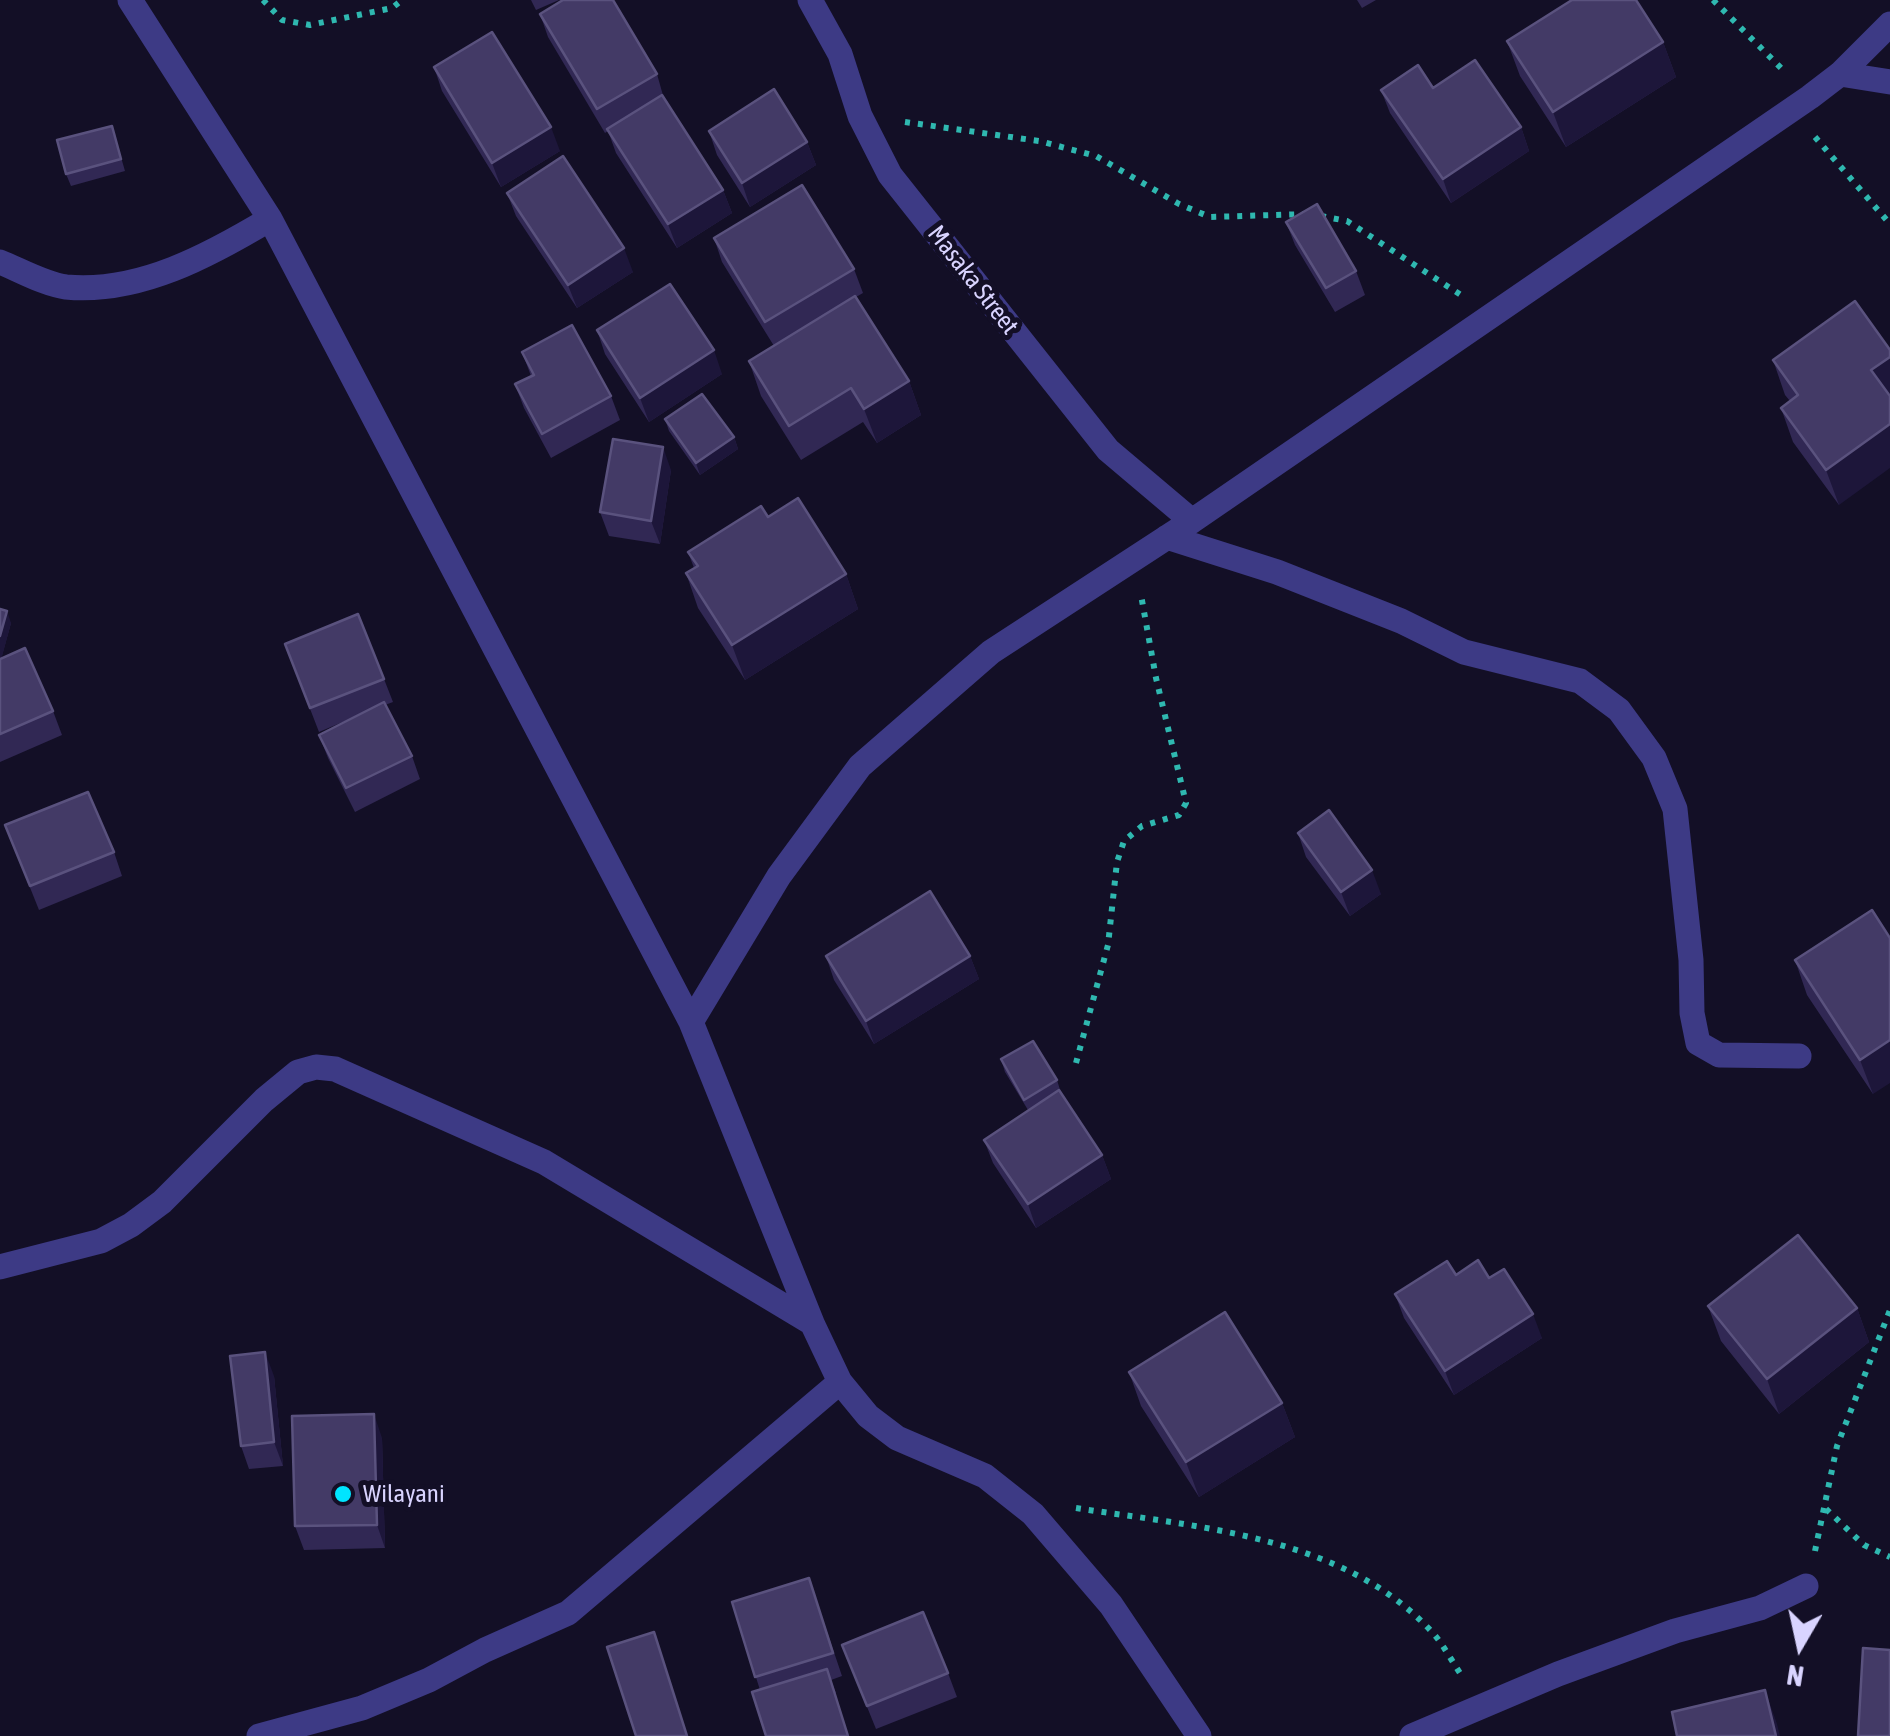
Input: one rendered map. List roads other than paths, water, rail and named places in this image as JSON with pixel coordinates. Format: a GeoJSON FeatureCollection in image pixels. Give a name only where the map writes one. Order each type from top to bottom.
{"type":"FeatureCollection","features":[{"type":"Feature","properties":{"kind":"street"},"geometry":{"type":"LineString","coordinates":[[130,0],[270,220],[691,1022],[812,1323],[840,1382],[868,1416],[898,1438],[985,1476],[1033,1514],[1111,1605],[1199,1736]]}},
{"type":"Feature","properties":{"kind":"street","name":"Masaka Street"},"geometry":{"type":"LineString","coordinates":[[810,0],[840,54],[860,116],[890,175],[1108,450],[1192,520]]}},
{"type":"Feature","properties":{"kind":"street"},"geometry":{"type":"LineString","coordinates":[[691,1022],[778,876],[860,766],[991,652],[1167,538],[1800,103],[1840,74],[1890,24]]}},
{"type":"Feature","properties":{"kind":"street"},"geometry":{"type":"LineString","coordinates":[[1840,74],[1890,82]]}},
{"type":"Feature","properties":{"kind":"street"},"geometry":{"type":"LineString","coordinates":[[0,262],[62,287],[106,287],[214,252],[270,220]]}},
{"type":"Feature","properties":{"kind":"street"},"geometry":{"type":"LineString","coordinates":[[1167,538],[1278,572],[1464,652],[1580,681],[1620,710],[1654,758],[1675,808],[1691,960],[1692,1013],[1698,1043],[1719,1056],[1798,1056]]}},
{"type":"Feature","properties":{"kind":"street"},"geometry":{"type":"LineString","coordinates":[[0,1267],[101,1241],[131,1226],[162,1202],[264,1100],[298,1072],[316,1067],[335,1069],[544,1162],[812,1323]]}},
{"type":"Feature","properties":{"kind":"street"},"geometry":{"type":"LineString","coordinates":[[259,1736],[362,1708],[430,1680],[484,1650],[568,1613],[840,1382]]}},
{"type":"Feature","properties":{"kind":"street"},"geometry":{"type":"LineString","coordinates":[[1412,1736],[1675,1631],[1760,1608],[1806,1586]]}},
{"type":"Feature","properties":{"kind":"place","name":"Wilayani"},"geometry":{"type":"Point","coordinates":[343,1494]}}]}
